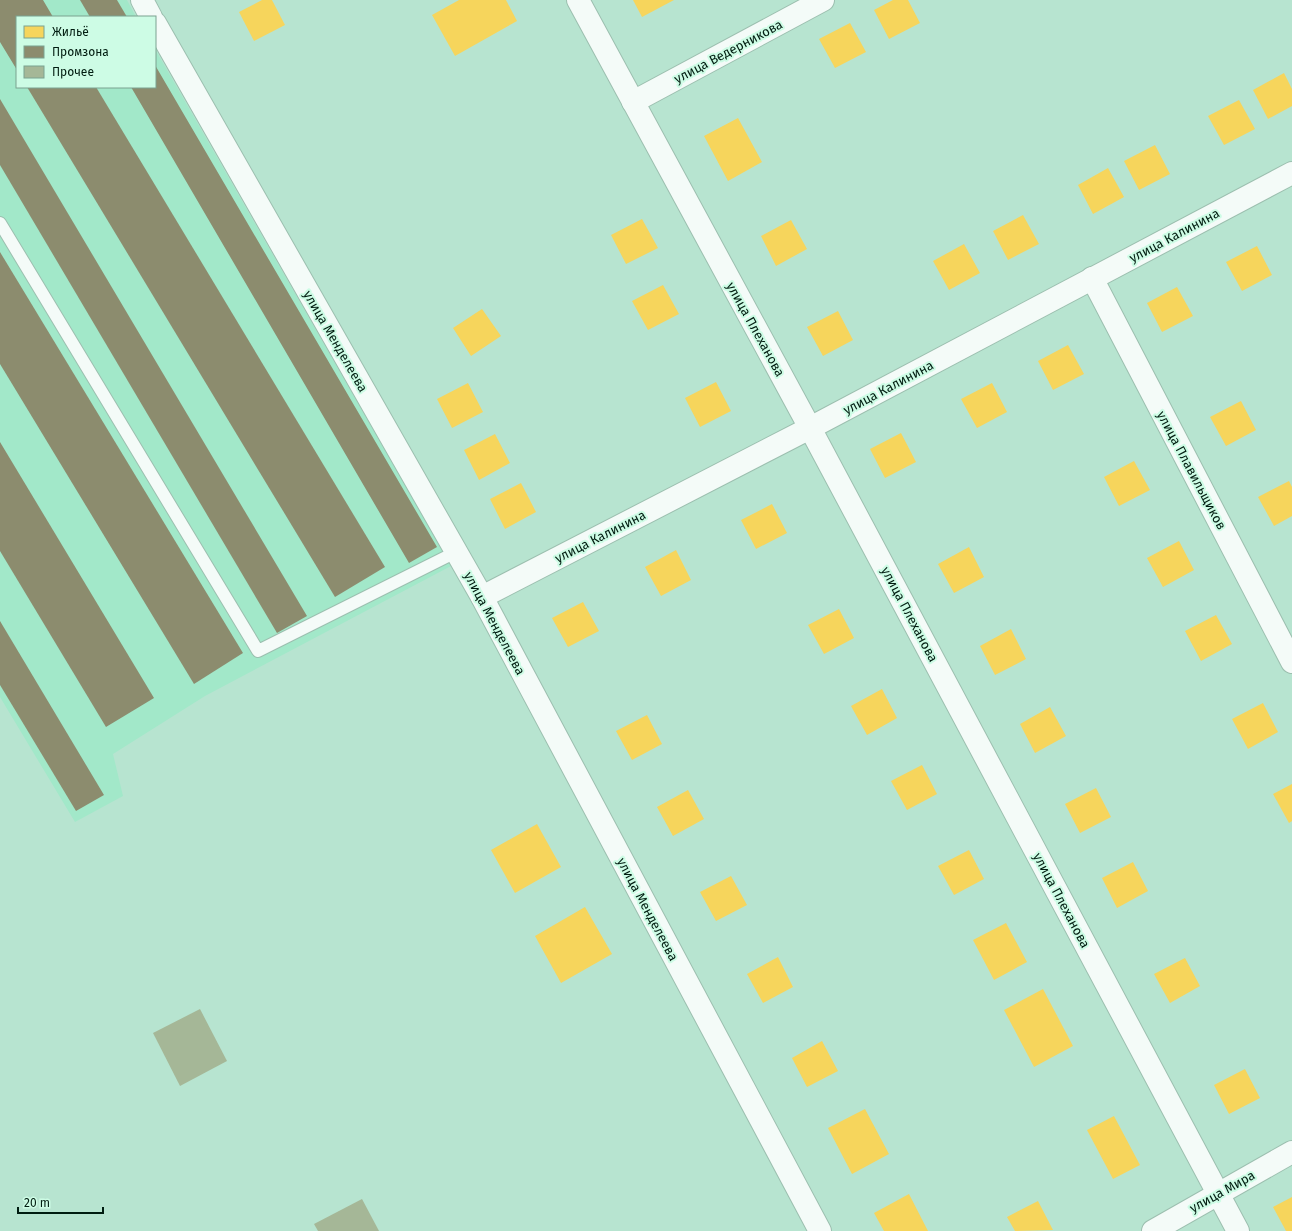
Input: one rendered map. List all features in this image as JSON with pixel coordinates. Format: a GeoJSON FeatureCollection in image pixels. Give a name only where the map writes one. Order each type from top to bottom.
{"type":"FeatureCollection","features":[{"type":"Feature","properties":{"kind":"street"},"geometry":{"type":"LineString","coordinates":[[142,0],[150,16]]}},
{"type":"Feature","properties":{"kind":"street","name":"улица Плеханова"},"geometry":{"type":"LineString","coordinates":[[578,0],[810,428],[1238,1231]]}},
{"type":"Feature","properties":{"kind":"street","name":"улица Ведерникова"},"geometry":{"type":"LineString","coordinates":[[633,102],[823,0]]}},
{"type":"Feature","properties":{"kind":"street","name":"улица Менделеева"},"geometry":{"type":"LineString","coordinates":[[156,25],[482,597],[820,1231]]}},
{"type":"Feature","properties":{"kind":"street","name":"улица Калинина"},"geometry":{"type":"LineString","coordinates":[[482,597],[810,428],[1292,173]]}},
{"type":"Feature","properties":{"kind":"street","name":"улица Плавильщиков"},"geometry":{"type":"LineString","coordinates":[[1092,278],[1292,662]]}},
{"type":"Feature","properties":{"kind":"street","name":"улица Мира"},"geometry":{"type":"LineString","coordinates":[[1153,1231],[1292,1152]]}},
{"type":"Feature","properties":{"kind":"lane"},"geometry":{"type":"LineString","coordinates":[[0,223],[258,651],[456,552]]}},
{"type":"Feature","properties":{"kind":"shaded area"},"geometry":{"type":"Polygon","coordinates":[[[0,0],[127,0],[135,16],[16,16],[16,88],[156,88],[156,51],[451,566],[205,696],[113,754],[123,796],[75,822],[0,697],[0,0]]]}},
{"type":"Feature","properties":{"kind":"building: Жильё"},"geometry":{"type":"Polygon","coordinates":[[[262,0],[272,0],[285,25],[254,41],[239,12],[262,0]]]}},
{"type":"Feature","properties":{"kind":"building: Жильё"},"geometry":{"type":"Polygon","coordinates":[[[459,0],[506,0],[517,21],[455,56],[432,15],[459,0]]]}},
{"type":"Feature","properties":{"kind":"building: Жильё"},"geometry":{"type":"Polygon","coordinates":[[[633,0],[674,0],[642,17],[633,0]]]}},
{"type":"Feature","properties":{"kind":"building: Жильё"},"geometry":{"type":"Polygon","coordinates":[[[893,0],[908,0],[920,23],[889,39],[874,10],[893,0]]]}},
{"type":"Feature","properties":{"kind":"building: Жильё"},"geometry":{"type":"Polygon","coordinates":[[[850,23],[866,52],[835,68],[819,39],[850,23]]]}},
{"type":"Feature","properties":{"kind":"building: Жильё"},"geometry":{"type":"Polygon","coordinates":[[[1284,73],[1292,89],[1292,106],[1268,119],[1253,90],[1284,73]]]}},
{"type":"Feature","properties":{"kind":"building: Жильё"},"geometry":{"type":"Polygon","coordinates":[[[1239,100],[1255,129],[1224,145],[1208,116],[1239,100]]]}},
{"type":"Feature","properties":{"kind":"building: Жильё"},"geometry":{"type":"Polygon","coordinates":[[[738,118],[762,162],[728,181],[704,136],[738,118]]]}},
{"type":"Feature","properties":{"kind":"building: Жильё"},"geometry":{"type":"Polygon","coordinates":[[[1155,145],[1170,174],[1139,190],[1124,161],[1155,145]]]}},
{"type":"Feature","properties":{"kind":"building: Жильё"},"geometry":{"type":"Polygon","coordinates":[[[1108,168],[1124,197],[1093,214],[1078,185],[1108,168]]]}},
{"type":"Feature","properties":{"kind":"building: Жильё"},"geometry":{"type":"Polygon","coordinates":[[[1023,215],[1039,244],[1008,260],[993,231],[1023,215]]]}},
{"type":"Feature","properties":{"kind":"building: Жильё"},"geometry":{"type":"Polygon","coordinates":[[[642,219],[658,248],[626,264],[611,235],[642,219]]]}},
{"type":"Feature","properties":{"kind":"building: Жильё"},"geometry":{"type":"Polygon","coordinates":[[[791,220],[807,249],[776,266],[761,236],[791,220]]]}},
{"type":"Feature","properties":{"kind":"building: Жильё"},"geometry":{"type":"Polygon","coordinates":[[[964,244],[980,273],[949,290],[933,261],[964,244]]]}},
{"type":"Feature","properties":{"kind":"building: Жильё"},"geometry":{"type":"Polygon","coordinates":[[[1257,246],[1272,275],[1242,291],[1226,262],[1257,246]]]}},
{"type":"Feature","properties":{"kind":"building: Жильё"},"geometry":{"type":"Polygon","coordinates":[[[663,285],[679,314],[648,330],[632,301],[663,285]]]}},
{"type":"Feature","properties":{"kind":"building: Жильё"},"geometry":{"type":"Polygon","coordinates":[[[1177,287],[1193,316],[1162,332],[1147,303],[1177,287]]]}},
{"type":"Feature","properties":{"kind":"building: Жильё"},"geometry":{"type":"Polygon","coordinates":[[[482,309],[501,336],[471,356],[453,328],[482,309]]]}},
{"type":"Feature","properties":{"kind":"building: Жильё"},"geometry":{"type":"Polygon","coordinates":[[[838,311],[853,340],[823,356],[807,327],[838,311]]]}},
{"type":"Feature","properties":{"kind":"building: Жильё"},"geometry":{"type":"Polygon","coordinates":[[[1068,345],[1084,374],[1053,390],[1038,361],[1068,345]]]}},
{"type":"Feature","properties":{"kind":"building: Жильё"},"geometry":{"type":"Polygon","coordinates":[[[716,382],[731,411],[700,427],[685,398],[716,382]]]}},
{"type":"Feature","properties":{"kind":"building: Жильё"},"geometry":{"type":"Polygon","coordinates":[[[468,383],[483,412],[452,428],[437,399],[468,383]]]}},
{"type":"Feature","properties":{"kind":"building: Жильё"},"geometry":{"type":"Polygon","coordinates":[[[992,383],[1007,412],[977,428],[961,399],[992,383]]]}},
{"type":"Feature","properties":{"kind":"building: Жильё"},"geometry":{"type":"Polygon","coordinates":[[[1241,401],[1256,430],[1226,446],[1210,417],[1241,401]]]}},
{"type":"Feature","properties":{"kind":"building: Жильё"},"geometry":{"type":"Polygon","coordinates":[[[901,433],[916,462],[885,478],[870,449],[901,433]]]}},
{"type":"Feature","properties":{"kind":"building: Жильё"},"geometry":{"type":"Polygon","coordinates":[[[495,434],[510,463],[479,480],[464,450],[495,434]]]}},
{"type":"Feature","properties":{"kind":"building: Жильё"},"geometry":{"type":"Polygon","coordinates":[[[1134,461],[1150,490],[1119,506],[1104,477],[1134,461]]]}},
{"type":"Feature","properties":{"kind":"building: Жильё"},"geometry":{"type":"Polygon","coordinates":[[[1289,481],[1292,487],[1292,516],[1274,526],[1258,497],[1289,481]]]}},
{"type":"Feature","properties":{"kind":"building: Жильё"},"geometry":{"type":"Polygon","coordinates":[[[521,483],[536,512],[505,529],[490,499],[521,483]]]}},
{"type":"Feature","properties":{"kind":"building: Жильё"},"geometry":{"type":"Polygon","coordinates":[[[772,504],[787,533],[756,549],[741,520],[772,504]]]}},
{"type":"Feature","properties":{"kind":"building: Жильё"},"geometry":{"type":"Polygon","coordinates":[[[1179,541],[1194,570],[1163,587],[1147,558],[1179,541]]]}},
{"type":"Feature","properties":{"kind":"building: Жильё"},"geometry":{"type":"Polygon","coordinates":[[[969,547],[984,577],[954,593],[938,564],[969,547]]]}},
{"type":"Feature","properties":{"kind":"building: Жильё"},"geometry":{"type":"Polygon","coordinates":[[[676,550],[691,580],[661,596],[645,567],[676,550]]]}},
{"type":"Feature","properties":{"kind":"building: Жильё"},"geometry":{"type":"Polygon","coordinates":[[[583,602],[599,631],[568,647],[552,618],[583,602]]]}},
{"type":"Feature","properties":{"kind":"building: Жильё"},"geometry":{"type":"Polygon","coordinates":[[[839,609],[854,638],[824,654],[808,625],[839,609]]]}},
{"type":"Feature","properties":{"kind":"building: Жильё"},"geometry":{"type":"Polygon","coordinates":[[[1216,615],[1232,644],[1201,661],[1185,631],[1216,615]]]}},
{"type":"Feature","properties":{"kind":"building: Жильё"},"geometry":{"type":"Polygon","coordinates":[[[1011,629],[1026,659],[995,675],[980,646],[1011,629]]]}},
{"type":"Feature","properties":{"kind":"building: Жильё"},"geometry":{"type":"Polygon","coordinates":[[[882,689],[897,718],[867,735],[851,706],[882,689]]]}},
{"type":"Feature","properties":{"kind":"building: Жильё"},"geometry":{"type":"Polygon","coordinates":[[[1263,703],[1278,732],[1248,749],[1232,719],[1263,703]]]}},
{"type":"Feature","properties":{"kind":"building: Жильё"},"geometry":{"type":"Polygon","coordinates":[[[1050,707],[1066,736],[1035,753],[1020,724],[1050,707]]]}},
{"type":"Feature","properties":{"kind":"building: Жильё"},"geometry":{"type":"Polygon","coordinates":[[[647,715],[662,744],[632,760],[616,731],[647,715]]]}},
{"type":"Feature","properties":{"kind":"building: Жильё"},"geometry":{"type":"Polygon","coordinates":[[[922,765],[937,794],[907,810],[891,781],[922,765]]]}},
{"type":"Feature","properties":{"kind":"building: Жильё"},"geometry":{"type":"Polygon","coordinates":[[[1292,784],[1292,821],[1289,823],[1273,794],[1292,784]]]}},
{"type":"Feature","properties":{"kind":"building: Жильё"},"geometry":{"type":"Polygon","coordinates":[[[1096,788],[1111,817],[1080,833],[1065,804],[1096,788]]]}},
{"type":"Feature","properties":{"kind":"building: Жильё"},"geometry":{"type":"Polygon","coordinates":[[[688,790],[704,819],[673,836],[657,807],[688,790]]]}},
{"type":"Feature","properties":{"kind":"building: Жильё"},"geometry":{"type":"Polygon","coordinates":[[[537,824],[561,867],[515,893],[491,850],[537,824]]]}},
{"type":"Feature","properties":{"kind":"building: Жильё"},"geometry":{"type":"Polygon","coordinates":[[[969,850],[984,879],[954,895],[938,866],[969,850]]]}},
{"type":"Feature","properties":{"kind":"building: Жильё"},"geometry":{"type":"Polygon","coordinates":[[[1133,862],[1148,891],[1117,908],[1102,878],[1133,862]]]}},
{"type":"Feature","properties":{"kind":"building: Жильё"},"geometry":{"type":"Polygon","coordinates":[[[731,876],[747,905],[716,921],[700,892],[731,876]]]}},
{"type":"Feature","properties":{"kind":"building: Жильё"},"geometry":{"type":"Polygon","coordinates":[[[585,907],[612,954],[561,983],[535,936],[585,907]]]}},
{"type":"Feature","properties":{"kind":"building: Жильё"},"geometry":{"type":"Polygon","coordinates":[[[1006,923],[1027,962],[994,980],[973,940],[1006,923]]]}},
{"type":"Feature","properties":{"kind":"building: Жильё"},"geometry":{"type":"Polygon","coordinates":[[[778,957],[793,987],[763,1003],[747,974],[778,957]]]}},
{"type":"Feature","properties":{"kind":"building: Жильё"},"geometry":{"type":"Polygon","coordinates":[[[1185,958],[1200,986],[1170,1003],[1154,974],[1185,958]]]}},
{"type":"Feature","properties":{"kind":"building: Жильё"},"geometry":{"type":"Polygon","coordinates":[[[1043,989],[1073,1046],[1034,1067],[1004,1010],[1043,989]]]}},
{"type":"Feature","properties":{"kind":"building: Жильё"},"geometry":{"type":"Polygon","coordinates":[[[822,1041],[838,1071],[807,1087],[792,1058],[822,1041]]]}},
{"type":"Feature","properties":{"kind":"building: Жильё"},"geometry":{"type":"Polygon","coordinates":[[[1245,1069],[1260,1098],[1229,1114],[1214,1085],[1245,1069]]]}},
{"type":"Feature","properties":{"kind":"building: Жильё"},"geometry":{"type":"Polygon","coordinates":[[[865,1109],[889,1154],[852,1174],[828,1128],[865,1109]]]}},
{"type":"Feature","properties":{"kind":"building: Жильё"},"geometry":{"type":"Polygon","coordinates":[[[1114,1116],[1140,1165],[1113,1179],[1087,1130],[1114,1116]]]}},
{"type":"Feature","properties":{"kind":"building: Жильё"},"geometry":{"type":"Polygon","coordinates":[[[909,1194],[928,1231],[884,1231],[874,1213],[909,1194]]]}},
{"type":"Feature","properties":{"kind":"building: Жильё"},"geometry":{"type":"Polygon","coordinates":[[[1292,1197],[1292,1231],[1286,1231],[1273,1207],[1292,1197]]]}},
{"type":"Feature","properties":{"kind":"building: Жильё"},"geometry":{"type":"Polygon","coordinates":[[[1038,1201],[1053,1230],[1015,1231],[1007,1217],[1038,1201]]]}},
{"type":"Feature","properties":{"kind":"building: Промзона"},"geometry":{"type":"Polygon","coordinates":[[[0,0],[43,0],[52,16],[16,16],[16,68],[0,42],[0,0]]]}},
{"type":"Feature","properties":{"kind":"building: Промзона"},"geometry":{"type":"Polygon","coordinates":[[[80,0],[117,0],[126,16],[89,16],[80,0]]]}},
{"type":"Feature","properties":{"kind":"building: Промзона"},"geometry":{"type":"Polygon","coordinates":[[[156,67],[437,547],[409,563],[132,88],[156,88],[156,67]]]}},
{"type":"Feature","properties":{"kind":"building: Промзона"},"geometry":{"type":"Polygon","coordinates":[[[28,88],[97,88],[385,567],[335,597],[28,88]]]}},
{"type":"Feature","properties":{"kind":"building: Промзона"},"geometry":{"type":"Polygon","coordinates":[[[0,99],[307,616],[277,633],[0,165],[0,99]]]}},
{"type":"Feature","properties":{"kind":"building: Промзона"},"geometry":{"type":"Polygon","coordinates":[[[0,252],[243,653],[194,684],[0,364],[0,252]]]}},
{"type":"Feature","properties":{"kind":"building: Промзона"},"geometry":{"type":"Polygon","coordinates":[[[0,442],[154,698],[106,727],[0,551],[0,442]]]}},
{"type":"Feature","properties":{"kind":"building: Промзона"},"geometry":{"type":"Polygon","coordinates":[[[0,621],[104,795],[76,811],[0,685],[0,621]]]}},
{"type":"Feature","properties":{"kind":"building: Прочее"},"geometry":{"type":"Polygon","coordinates":[[[200,1009],[227,1061],[180,1086],[153,1033],[200,1009]]]}},
{"type":"Feature","properties":{"kind":"building: Прочее"},"geometry":{"type":"Polygon","coordinates":[[[362,1199],[379,1231],[318,1231],[314,1224],[362,1199]]]}}]}
